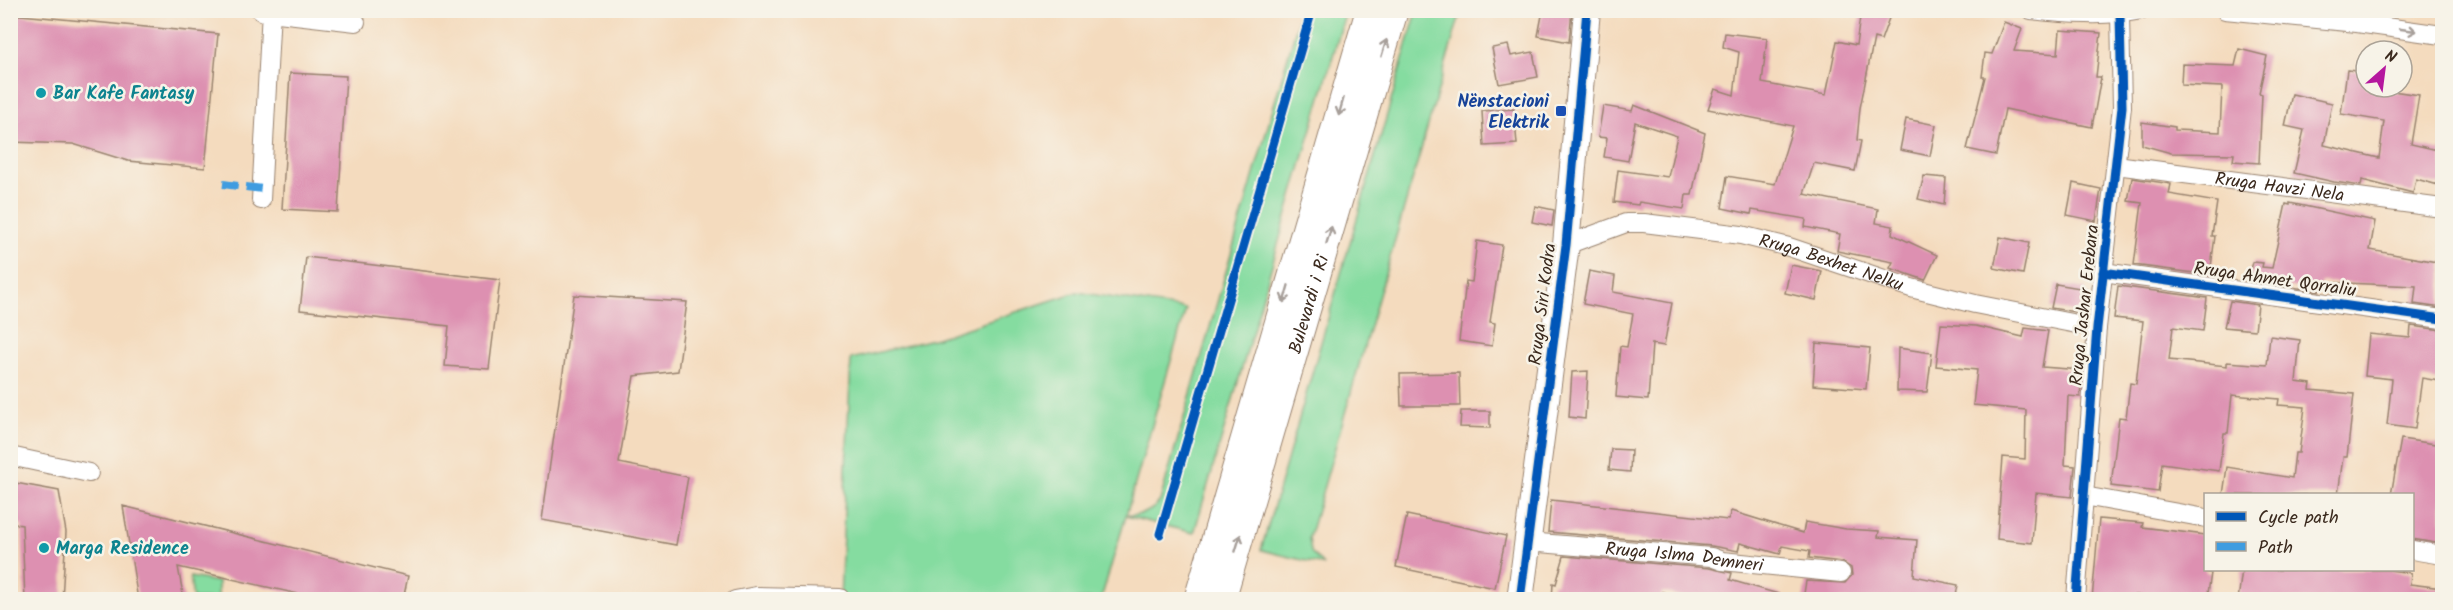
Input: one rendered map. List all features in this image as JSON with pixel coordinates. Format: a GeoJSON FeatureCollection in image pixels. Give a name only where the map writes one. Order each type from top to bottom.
{"type":"FeatureCollection","features":[{"type":"Feature","properties":{"kind":"main road","name":"Bulevardi i Ri"},"geometry":{"type":"LineString","coordinates":[[1197,600],[1369,10]]}},
{"type":"Feature","properties":{"kind":"main road","name":"Bulevardi i Ri"},"geometry":{"type":"LineString","coordinates":[[1222,600],[1395,10]]}},
{"type":"Feature","properties":{"kind":"main road","name":"Rruga Siri Kodra"},"geometry":{"type":"LineString","coordinates":[[1520,600],[1566,244],[1587,10]]}},
{"type":"Feature","properties":{"kind":"street"},"geometry":{"type":"LineString","coordinates":[[2031,10],[2087,15],[2120,15],[2142,10]]}},
{"type":"Feature","properties":{"kind":"street"},"geometry":{"type":"LineString","coordinates":[[2225,10],[2357,23],[2442,35]]}},
{"type":"Feature","properties":{"kind":"street"},"geometry":{"type":"LineString","coordinates":[[261,200],[267,11],[356,22]]}},
{"type":"Feature","properties":{"kind":"street","name":"Rruga Jashar Erebara"},"geometry":{"type":"LineString","coordinates":[[2076,600],[2097,328],[2122,106],[2120,15]]}},
{"type":"Feature","properties":{"kind":"street","name":"Rruga Havzi Nela"},"geometry":{"type":"LineString","coordinates":[[2116,165],[2442,208]]}},
{"type":"Feature","properties":{"kind":"street","name":"Rruga Bexhet Nelku"},"geometry":{"type":"LineString","coordinates":[[1566,244],[1626,223],[1644,223],[1741,235],[1800,250],[1911,288],[1974,304],[2097,328]]}},
{"type":"Feature","properties":{"kind":"street","name":"Rruga Ahmet Qorraliu"},"geometry":{"type":"LineString","coordinates":[[2103,272],[2442,319]]}},
{"type":"Feature","properties":{"kind":"street"},"geometry":{"type":"LineString","coordinates":[[10,456],[89,473]]}},
{"type":"Feature","properties":{"kind":"street"},"geometry":{"type":"LineString","coordinates":[[2084,496],[2204,518]]}},
{"type":"Feature","properties":{"kind":"street","name":"Rruga Islma Demneri"},"geometry":{"type":"LineString","coordinates":[[1527,542],[1711,557],[1722,561],[1841,573]]}},
{"type":"Feature","properties":{"kind":"street"},"geometry":{"type":"LineString","coordinates":[[2414,550],[2442,555]]}},
{"type":"Feature","properties":{"kind":"street"},"geometry":{"type":"LineString","coordinates":[[735,600],[756,596],[840,598]]}},
{"type":"Feature","properties":{"kind":"green space"},"geometry":{"type":"Polygon","coordinates":[[[1301,11],[1346,11],[1194,533],[1126,516],[1101,599],[840,600],[851,359],[937,338],[1077,292],[1186,309],[1126,515],[1144,513],[1160,501],[1301,11]]]}},
{"type":"Feature","properties":{"kind":"green space"},"geometry":{"type":"Polygon","coordinates":[[[1417,11],[1461,11],[1309,538],[1311,552],[1323,565],[1261,550],[1417,11]]]}},
{"type":"Feature","properties":{"kind":"green space"},"geometry":{"type":"Polygon","coordinates":[[[190,577],[218,582],[218,599],[193,599],[190,577]]]}},
{"type":"Feature","properties":{"kind":"building"},"geometry":{"type":"Polygon","coordinates":[[[1543,10],[1572,10],[1569,42],[1538,36],[1543,10]]]}},
{"type":"Feature","properties":{"kind":"building"},"geometry":{"type":"Polygon","coordinates":[[[1861,10],[1892,10],[1881,40],[1874,38],[1860,108],[1857,140],[1861,141],[1855,171],[1814,163],[1804,194],[1878,209],[1876,223],[1893,226],[1892,234],[1937,255],[1925,280],[1890,268],[1893,262],[1837,251],[1840,234],[1805,227],[1806,219],[1752,210],[1751,214],[1722,208],[1727,176],[1775,184],[1793,126],[1708,109],[1715,89],[1734,95],[1739,52],[1723,47],[1725,33],[1767,38],[1762,83],[1826,95],[1837,41],[1856,45],[1861,10]]]}},
{"type":"Feature","properties":{"kind":"building"},"geometry":{"type":"Polygon","coordinates":[[[10,14],[218,34],[205,168],[128,161],[73,144],[10,142],[10,14]]]}},
{"type":"Feature","properties":{"kind":"building"},"geometry":{"type":"Polygon","coordinates":[[[2004,22],[2022,29],[2014,51],[2058,54],[2060,30],[2101,33],[2096,77],[2101,77],[2092,127],[2005,109],[1996,155],[1967,149],[1985,77],[1982,77],[1985,53],[1992,54],[2004,22]]]}},
{"type":"Feature","properties":{"kind":"building"},"geometry":{"type":"Polygon","coordinates":[[[1508,45],[1511,56],[1533,52],[1538,77],[1499,84],[1492,48],[1508,45]]]}},
{"type":"Feature","properties":{"kind":"building"},"geometry":{"type":"Polygon","coordinates":[[[2239,49],[2267,56],[2259,93],[2262,94],[2259,163],[2233,161],[2234,154],[2171,153],[2142,145],[2142,122],[2175,127],[2175,130],[2220,132],[2222,87],[2181,85],[2182,64],[2235,66],[2239,49]]]}},
{"type":"Feature","properties":{"kind":"building"},"geometry":{"type":"Polygon","coordinates":[[[2347,70],[2354,71],[2354,99],[2414,99],[2414,94],[2419,95],[2411,144],[2442,151],[2442,186],[2416,179],[2413,193],[2362,180],[2361,186],[2294,173],[2304,130],[2285,126],[2292,94],[2332,103],[2324,145],[2379,158],[2384,121],[2341,114],[2347,70]]]}},
{"type":"Feature","properties":{"kind":"building"},"geometry":{"type":"Polygon","coordinates":[[[290,73],[346,76],[338,212],[282,209],[290,73]]]}},
{"type":"Feature","properties":{"kind":"building"},"geometry":{"type":"Polygon","coordinates":[[[1634,105],[1705,133],[1692,195],[1686,195],[1684,209],[1639,202],[1638,205],[1614,202],[1618,170],[1668,177],[1677,136],[1635,122],[1628,161],[1604,157],[1607,138],[1598,137],[1603,106],[1632,111],[1634,105]]]}},
{"type":"Feature","properties":{"kind":"building"},"geometry":{"type":"Polygon","coordinates":[[[1514,109],[1517,144],[1484,146],[1482,111],[1514,109]]]}},
{"type":"Feature","properties":{"kind":"building"},"geometry":{"type":"Polygon","coordinates":[[[1906,119],[1936,125],[1930,156],[1900,150],[1906,119]]]}},
{"type":"Feature","properties":{"kind":"building"},"geometry":{"type":"Polygon","coordinates":[[[1924,176],[1946,178],[1944,205],[1918,199],[1924,176]]]}},
{"type":"Feature","properties":{"kind":"building"},"geometry":{"type":"Polygon","coordinates":[[[2132,178],[2171,184],[2169,194],[2217,202],[2210,275],[2134,265],[2142,203],[2128,201],[2132,178]]]}},
{"type":"Feature","properties":{"kind":"building"},"geometry":{"type":"Polygon","coordinates":[[[2073,183],[2101,189],[2096,221],[2067,215],[2073,183]]]}},
{"type":"Feature","properties":{"kind":"building"},"geometry":{"type":"Polygon","coordinates":[[[2290,203],[2375,221],[2370,250],[2442,263],[2442,308],[2414,304],[2416,286],[2321,282],[2319,291],[2248,281],[2253,262],[2263,263],[2262,267],[2272,268],[2286,204],[2290,205],[2290,203]]]}},
{"type":"Feature","properties":{"kind":"building"},"geometry":{"type":"Polygon","coordinates":[[[1535,206],[1554,210],[1552,226],[1532,222],[1535,206]]]}},
{"type":"Feature","properties":{"kind":"building"},"geometry":{"type":"Polygon","coordinates":[[[2000,237],[2029,243],[2023,274],[1994,268],[2000,237]]]}},
{"type":"Feature","properties":{"kind":"building"},"geometry":{"type":"Polygon","coordinates":[[[1477,241],[1502,245],[1490,322],[1495,323],[1492,346],[1459,341],[1466,281],[1472,282],[1477,241]]]}},
{"type":"Feature","properties":{"kind":"building"},"geometry":{"type":"Polygon","coordinates":[[[306,257],[500,280],[489,369],[445,366],[449,326],[300,310],[306,257]]]}},
{"type":"Feature","properties":{"kind":"building"},"geometry":{"type":"Polygon","coordinates":[[[1791,265],[1822,271],[1816,300],[1785,293],[1791,265]]]}},
{"type":"Feature","properties":{"kind":"building"},"geometry":{"type":"Polygon","coordinates":[[[1589,271],[1615,276],[1613,292],[1672,303],[1664,346],[1652,344],[1648,400],[1616,397],[1620,346],[1627,347],[1633,314],[1583,304],[1589,271]]]}},
{"type":"Feature","properties":{"kind":"building"},"geometry":{"type":"Polygon","coordinates":[[[2056,284],[2086,289],[2081,313],[2051,308],[2056,284]]]}},
{"type":"Feature","properties":{"kind":"building"},"geometry":{"type":"Polygon","coordinates":[[[2118,286],[2207,298],[2203,331],[2173,327],[2169,360],[2227,366],[2227,362],[2267,365],[2270,336],[2300,340],[2296,382],[2311,384],[2310,390],[2354,394],[2347,457],[2343,457],[2338,493],[2223,493],[2227,467],[2292,478],[2295,453],[2299,453],[2305,407],[2278,405],[2279,399],[2232,395],[2228,433],[2224,433],[2219,471],[2162,463],[2158,492],[2111,486],[2119,417],[2126,418],[2130,383],[2136,384],[2143,321],[2114,318],[2118,286]]]}},
{"type":"Feature","properties":{"kind":"building"},"geometry":{"type":"Polygon","coordinates":[[[574,295],[687,302],[678,371],[634,376],[619,463],[688,477],[676,545],[542,520],[574,295]]]}},
{"type":"Feature","properties":{"kind":"building"},"geometry":{"type":"Polygon","coordinates":[[[2230,301],[2258,305],[2255,330],[2224,327],[2230,301]]]}},
{"type":"Feature","properties":{"kind":"building"},"geometry":{"type":"Polygon","coordinates":[[[1941,324],[1976,326],[2023,337],[2025,328],[2048,331],[2042,367],[2082,370],[2080,397],[2068,396],[2065,465],[2075,466],[2072,497],[2036,493],[2032,543],[1997,539],[2003,457],[2025,459],[2026,410],[1973,405],[1977,370],[1936,366],[1941,324]]]}},
{"type":"Feature","properties":{"kind":"building"},"geometry":{"type":"Polygon","coordinates":[[[2411,326],[2442,330],[2439,381],[2422,378],[2415,429],[2387,425],[2392,379],[2365,376],[2369,334],[2410,338],[2411,326]]]}},
{"type":"Feature","properties":{"kind":"building"},"geometry":{"type":"Polygon","coordinates":[[[1816,343],[1870,348],[1866,389],[1813,385],[1816,343]]]}},
{"type":"Feature","properties":{"kind":"building"},"geometry":{"type":"Polygon","coordinates":[[[1898,348],[1932,353],[1927,392],[1897,391],[1898,348]]]}},
{"type":"Feature","properties":{"kind":"building"},"geometry":{"type":"Polygon","coordinates":[[[1588,371],[1585,419],[1569,417],[1572,372],[1588,371]]]}},
{"type":"Feature","properties":{"kind":"building"},"geometry":{"type":"Polygon","coordinates":[[[1459,373],[1460,406],[1401,406],[1400,374],[1459,373]]]}},
{"type":"Feature","properties":{"kind":"building"},"geometry":{"type":"Polygon","coordinates":[[[1461,411],[1490,411],[1490,428],[1460,427],[1461,411]]]}},
{"type":"Feature","properties":{"kind":"building"},"geometry":{"type":"Polygon","coordinates":[[[2401,439],[2442,445],[2442,544],[2414,539],[2414,493],[2391,493],[2401,439]]]}},
{"type":"Feature","properties":{"kind":"building"},"geometry":{"type":"Polygon","coordinates":[[[1611,449],[1631,450],[1630,472],[1609,470],[1611,449]]]}},
{"type":"Feature","properties":{"kind":"building","name":"Marga Residence"},"geometry":{"type":"Polygon","coordinates":[[[10,482],[59,491],[66,532],[62,600],[25,600],[22,525],[10,523],[10,482]]]}},
{"type":"Feature","properties":{"kind":"building"},"geometry":{"type":"Polygon","coordinates":[[[1551,500],[1728,520],[1731,511],[1803,533],[1805,522],[1846,529],[1879,531],[1878,537],[1917,540],[1914,576],[1958,585],[1955,600],[1803,600],[1806,581],[1845,583],[1852,575],[1851,568],[1842,562],[1809,558],[1810,551],[1782,546],[1780,554],[1740,543],[1738,551],[1712,546],[1548,532],[1551,500]]]}},
{"type":"Feature","properties":{"kind":"building"},"geometry":{"type":"Polygon","coordinates":[[[123,506],[408,576],[403,600],[325,600],[178,567],[184,600],[138,600],[123,506]]]}},
{"type":"Feature","properties":{"kind":"building"},"geometry":{"type":"Polygon","coordinates":[[[1407,515],[1506,536],[1495,588],[1396,567],[1407,515]]]}},
{"type":"Feature","properties":{"kind":"building"},"geometry":{"type":"Polygon","coordinates":[[[2099,519],[2143,523],[2142,527],[2204,535],[2204,571],[2211,573],[2207,600],[2170,600],[2136,595],[2136,600],[2092,600],[2099,519]]]}},
{"type":"Feature","properties":{"kind":"building"},"geometry":{"type":"Polygon","coordinates":[[[1564,556],[1709,568],[1732,573],[1730,580],[1782,595],[1781,600],[1695,600],[1662,592],[1661,600],[1552,600],[1553,583],[1556,584],[1564,556]]]}},
{"type":"Feature","properties":{"kind":"building"},"geometry":{"type":"Polygon","coordinates":[[[2242,571],[2396,571],[2411,573],[2410,584],[2442,588],[2442,600],[2238,600],[2242,571]]]}},
{"type":"Feature","properties":{"kind":"marked path"},"geometry":{"type":"LineString","coordinates":[[223,184],[262,189]]}},
{"type":"Feature","properties":{"kind":"marked path"},"geometry":{"type":"LineString","coordinates":[[840,598],[846,600]]}},
{"type":"Feature","properties":{"kind":"cycle path"},"geometry":{"type":"LineString","coordinates":[[1160,534],[1312,10]]}},
{"type":"Feature","properties":{"kind":"cycle path"},"geometry":{"type":"LineString","coordinates":[[1520,600],[1566,245],[1587,10]]}},
{"type":"Feature","properties":{"kind":"cycle path"},"geometry":{"type":"LineString","coordinates":[[2076,600],[2097,328],[2122,107],[2120,15]]}},
{"type":"Feature","properties":{"kind":"cycle path"},"geometry":{"type":"LineString","coordinates":[[2103,272],[2442,319]]}},
{"type":"Feature","properties":{"kind":"place","name":"Bar Kafe Fantasy"},"geometry":{"type":"Point","coordinates":[41,93]}},
{"type":"Feature","properties":{"kind":"place","name":"Nënstacioni Elektrik"},"geometry":{"type":"Point","coordinates":[1561,111]}},
{"type":"Feature","properties":{"kind":"place","name":"Marga Residence"},"geometry":{"type":"Point","coordinates":[44,548]}}]}
